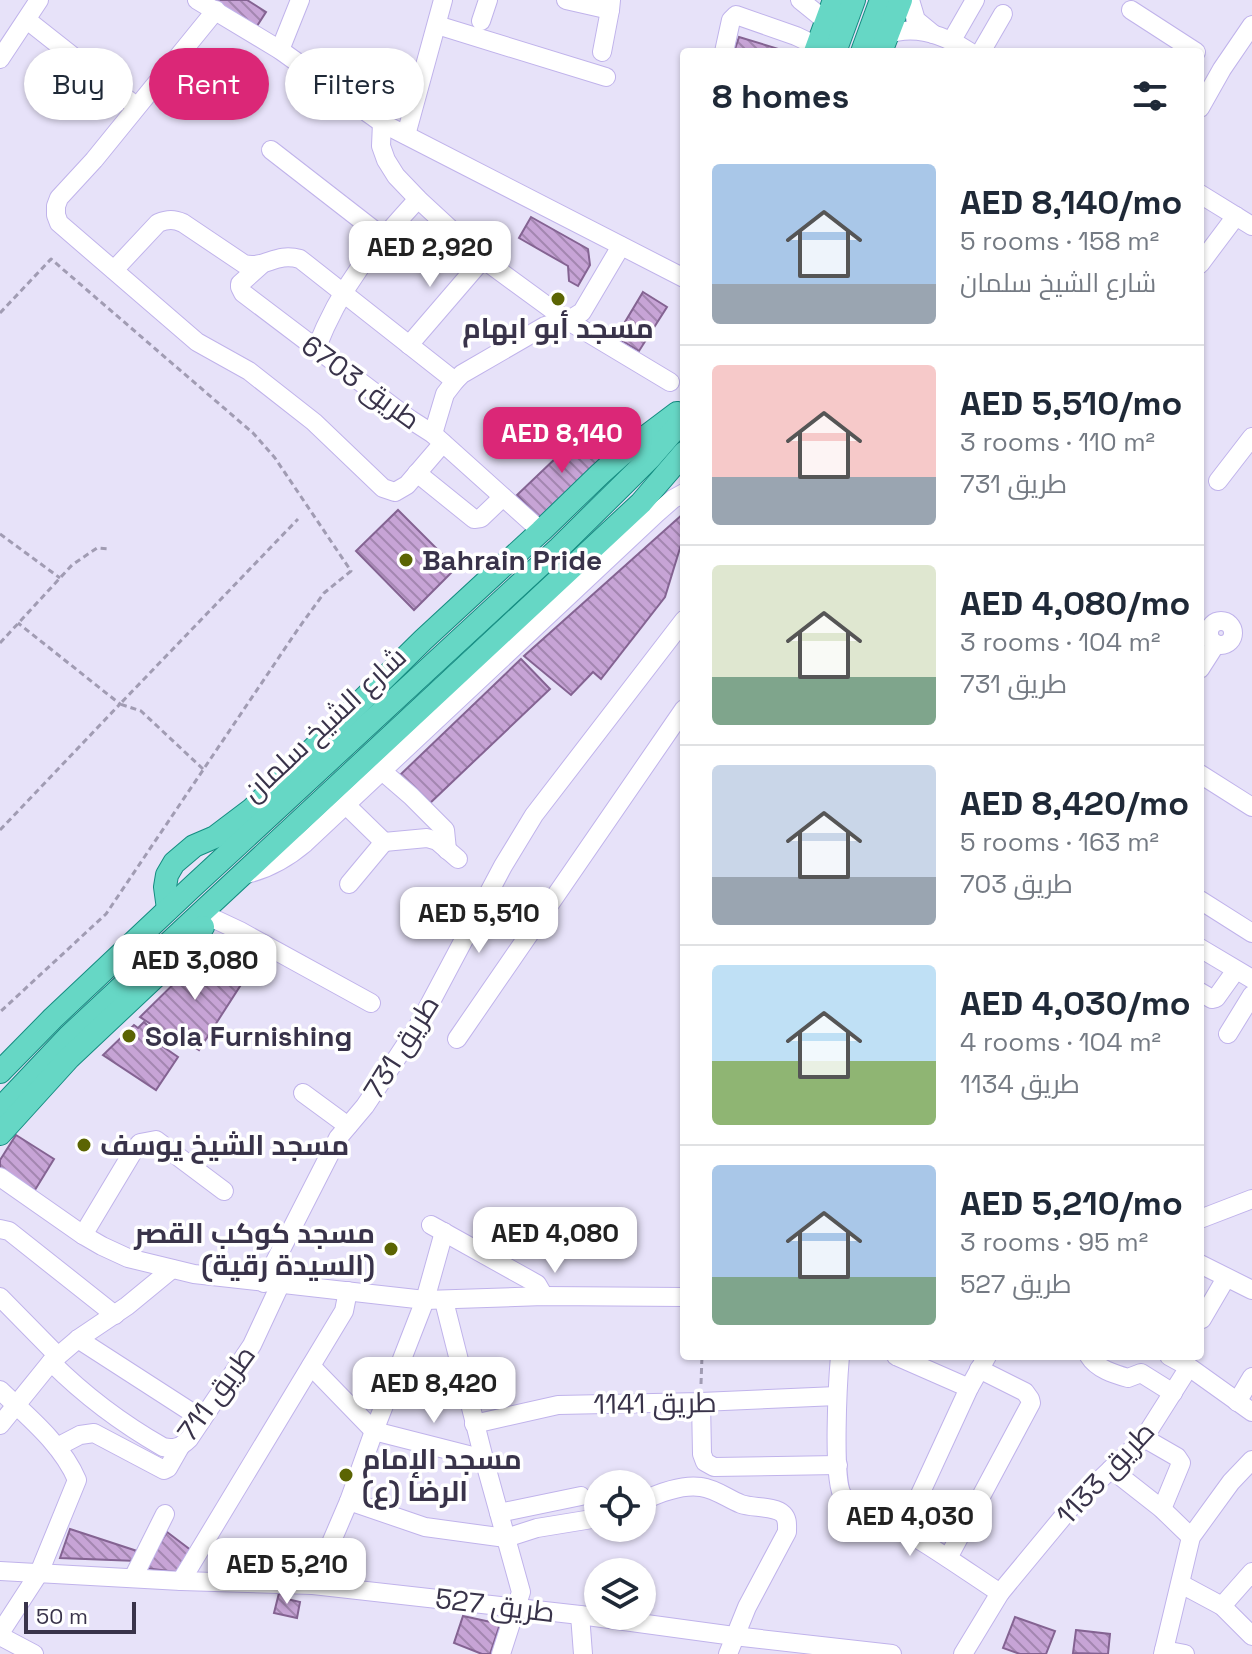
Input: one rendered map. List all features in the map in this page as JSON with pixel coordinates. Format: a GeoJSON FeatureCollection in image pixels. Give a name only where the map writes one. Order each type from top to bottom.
{"type":"FeatureCollection","features":[{"type":"Feature","properties":{"kind":"main road"},"geometry":{"type":"LineString","coordinates":[[823,48],[854,0]]}},
{"type":"Feature","properties":{"kind":"main road"},"geometry":{"type":"LineString","coordinates":[[863,48],[881,0]]}},
{"type":"Feature","properties":{"kind":"main road"},"geometry":{"type":"LineString","coordinates":[[884,44],[901,0]]}},
{"type":"Feature","properties":{"kind":"main road"},"geometry":{"type":"LineString","coordinates":[[822,48],[830,10]]}},
{"type":"Feature","properties":{"kind":"main road"},"geometry":{"type":"LineString","coordinates":[[168,909],[165,887],[174,863],[194,846],[215,837],[252,809],[423,640],[620,456],[680,411]]}},
{"type":"Feature","properties":{"kind":"main road","name":"شارع الشيخ سلمان"},"geometry":{"type":"LineString","coordinates":[[0,1072],[168,909],[559,548],[649,459],[680,422]]}},
{"type":"Feature","properties":{"kind":"main road","name":"شارع الشيخ سلمان"},"geometry":{"type":"LineString","coordinates":[[0,1109],[69,1036],[209,910],[242,875],[676,471]]}},
{"type":"Feature","properties":{"kind":"main road"},"geometry":{"type":"LineString","coordinates":[[0,1134],[69,1058],[189,945],[209,910]]}},
{"type":"Feature","properties":{"kind":"street"},"geometry":{"type":"LineString","coordinates":[[0,59],[39,0]]}},
{"type":"Feature","properties":{"kind":"street"},"geometry":{"type":"LineString","coordinates":[[197,0],[280,50],[382,123],[680,276]]}},
{"type":"Feature","properties":{"kind":"street"},"geometry":{"type":"LineString","coordinates":[[280,50],[300,0]]}},
{"type":"Feature","properties":{"kind":"street"},"geometry":{"type":"LineString","coordinates":[[406,135],[443,0]]}},
{"type":"Feature","properties":{"kind":"street"},"geometry":{"type":"LineString","coordinates":[[481,21],[488,0]]}},
{"type":"Feature","properties":{"kind":"street"},"geometry":{"type":"LineString","coordinates":[[566,0],[611,5],[602,52]]}},
{"type":"Feature","properties":{"kind":"street"},"geometry":{"type":"LineString","coordinates":[[802,0],[830,10]]}},
{"type":"Feature","properties":{"kind":"street"},"geometry":{"type":"LineString","coordinates":[[910,0],[916,20],[933,34]]}},
{"type":"Feature","properties":{"kind":"street"},"geometry":{"type":"LineString","coordinates":[[952,40],[971,6],[999,21],[983,48]]}},
{"type":"Feature","properties":{"kind":"street"},"geometry":{"type":"LineString","coordinates":[[216,10],[94,160],[59,198],[56,215],[59,223],[197,342],[249,371],[314,422],[383,488],[395,492],[407,485],[417,473],[438,438],[445,394],[455,381],[545,326],[582,312],[621,246]]}},
{"type":"Feature","properties":{"kind":"street"},"geometry":{"type":"LineString","coordinates":[[1131,10],[1190,48]]}},
{"type":"Feature","properties":{"kind":"street"},"geometry":{"type":"LineString","coordinates":[[725,48],[731,20],[736,15],[796,36],[818,48]]}},
{"type":"Feature","properties":{"kind":"street"},"geometry":{"type":"LineString","coordinates":[[27,20],[136,106]]}},
{"type":"Feature","properties":{"kind":"street"},"geometry":{"type":"LineString","coordinates":[[437,25],[606,77]]}},
{"type":"Feature","properties":{"kind":"street"},"geometry":{"type":"LineString","coordinates":[[1204,101],[1252,25]]}},
{"type":"Feature","properties":{"kind":"street"},"geometry":{"type":"LineString","coordinates":[[884,44],[896,31],[905,31],[933,34],[964,48]]}},
{"type":"Feature","properties":{"kind":"street"},"geometry":{"type":"LineString","coordinates":[[1204,57],[1222,69]]}},
{"type":"Feature","properties":{"kind":"street"},"geometry":{"type":"LineString","coordinates":[[382,123],[381,146],[396,176],[483,259],[565,319],[670,382]]}},
{"type":"Feature","properties":{"kind":"street"},"geometry":{"type":"LineString","coordinates":[[271,150],[383,237]]}},
{"type":"Feature","properties":{"kind":"street"},"geometry":{"type":"LineString","coordinates":[[1204,196],[1244,221],[1204,260]]}},
{"type":"Feature","properties":{"kind":"street"},"geometry":{"type":"LineString","coordinates":[[316,349],[332,311],[366,257],[418,199]]}},
{"type":"Feature","properties":{"kind":"street"},"geometry":{"type":"LineString","coordinates":[[114,270],[158,223],[166,220],[183,223],[244,264],[261,265],[283,256],[300,259],[455,381]]}},
{"type":"Feature","properties":{"kind":"street"},"geometry":{"type":"LineString","coordinates":[[409,345],[483,259]]}},
{"type":"Feature","properties":{"kind":"street","name":"طريق 6703"},"geometry":{"type":"LineString","coordinates":[[261,265],[242,282],[241,290],[438,438],[541,531]]}},
{"type":"Feature","properties":{"kind":"street"},"geometry":{"type":"LineString","coordinates":[[1218,481],[1252,437]]}},
{"type":"Feature","properties":{"kind":"street"},"geometry":{"type":"LineString","coordinates":[[417,473],[474,519],[481,518],[503,497]]}},
{"type":"Feature","properties":{"kind":"street"},"geometry":{"type":"LineString","coordinates":[[242,875],[283,860],[305,843],[657,513],[680,495]]}},
{"type":"Feature","properties":{"kind":"street"},"geometry":{"type":"LineString","coordinates":[[1204,663],[1216,644],[1224,645],[1233,633],[1231,626],[1225,622],[1206,622]]}},
{"type":"Feature","properties":{"kind":"street","name":"طريق 731"},"geometry":{"type":"LineString","coordinates":[[272,1284],[338,1138],[365,1106],[418,1026],[503,866],[534,815],[680,625]]}},
{"type":"Feature","properties":{"kind":"street"},"geometry":{"type":"LineString","coordinates":[[457,1039],[680,715]]}},
{"type":"Feature","properties":{"kind":"street"},"geometry":{"type":"LineString","coordinates":[[349,884],[384,842],[427,838],[437,841],[452,854],[445,830],[382,771]]}},
{"type":"Feature","properties":{"kind":"street"},"geometry":{"type":"LineString","coordinates":[[1204,777],[1252,807]]}},
{"type":"Feature","properties":{"kind":"street"},"geometry":{"type":"LineString","coordinates":[[346,805],[384,842]]}},
{"type":"Feature","properties":{"kind":"street"},"geometry":{"type":"LineString","coordinates":[[1204,903],[1252,933]]}},
{"type":"Feature","properties":{"kind":"street"},"geometry":{"type":"LineString","coordinates":[[209,910],[240,931],[371,1003]]}},
{"type":"Feature","properties":{"kind":"street"},"geometry":{"type":"LineString","coordinates":[[1204,950],[1244,974],[1216,998],[1204,994]]}},
{"type":"Feature","properties":{"kind":"street"},"geometry":{"type":"LineString","coordinates":[[1228,1034],[1252,995]]}},
{"type":"Feature","properties":{"kind":"street"},"geometry":{"type":"LineString","coordinates":[[303,1093],[348,1126]]}},
{"type":"Feature","properties":{"kind":"street"},"geometry":{"type":"LineString","coordinates":[[83,1235],[140,1143],[156,1140],[224,1191]]}},
{"type":"Feature","properties":{"kind":"street"},"geometry":{"type":"LineString","coordinates":[[0,1177],[83,1235],[128,1258],[194,1274],[435,1300],[544,1296],[680,1297]]}},
{"type":"Feature","properties":{"kind":"street"},"geometry":{"type":"LineString","coordinates":[[1204,1217],[1252,1199]]}},
{"type":"Feature","properties":{"kind":"street"},"geometry":{"type":"LineString","coordinates":[[501,1654],[521,1592],[435,1300],[438,1228],[537,1284],[544,1296]]}},
{"type":"Feature","properties":{"kind":"street"},"geometry":{"type":"LineString","coordinates":[[0,1229],[9,1231],[115,1315]]}},
{"type":"Feature","properties":{"kind":"street"},"geometry":{"type":"LineString","coordinates":[[1204,1266],[1252,1290]]}},
{"type":"Feature","properties":{"kind":"street"},"geometry":{"type":"LineString","coordinates":[[0,1425],[55,1359],[172,1269]]}},
{"type":"Feature","properties":{"kind":"street"},"geometry":{"type":"LineString","coordinates":[[1204,1316],[1226,1278]]}},
{"type":"Feature","properties":{"kind":"street","name":"طريق 711"},"geometry":{"type":"LineString","coordinates":[[0,1297],[85,1394],[123,1423],[163,1447],[174,1448],[189,1439],[259,1332],[272,1284]]}},
{"type":"Feature","properties":{"kind":"street"},"geometry":{"type":"LineString","coordinates":[[181,1581],[344,1311],[348,1291]]}},
{"type":"Feature","properties":{"kind":"street"},"geometry":{"type":"LineString","coordinates":[[313,1585],[349,1501],[374,1431],[435,1300]]}},
{"type":"Feature","properties":{"kind":"street"},"geometry":{"type":"LineString","coordinates":[[78,1339],[202,1419]]}},
{"type":"Feature","properties":{"kind":"street"},"geometry":{"type":"LineString","coordinates":[[840,1360],[838,1465],[843,1496],[904,1529],[1000,1593]]}},
{"type":"Feature","properties":{"kind":"street"},"geometry":{"type":"LineString","coordinates":[[905,1360],[969,1388]]}},
{"type":"Feature","properties":{"kind":"street"},"geometry":{"type":"LineString","coordinates":[[1092,1360],[1097,1366],[1128,1378],[1141,1373],[1173,1393]]}},
{"type":"Feature","properties":{"kind":"street"},"geometry":{"type":"LineString","coordinates":[[1176,1360],[1245,1407],[1252,1377]]}},
{"type":"Feature","properties":{"kind":"street"},"geometry":{"type":"LineString","coordinates":[[904,1529],[983,1363],[1025,1392],[1031,1403],[948,1558]]}},
{"type":"Feature","properties":{"kind":"street"},"geometry":{"type":"LineString","coordinates":[[311,1366],[374,1431],[484,1459]]}},
{"type":"Feature","properties":{"kind":"street","name":"طريق 1133"},"geometry":{"type":"LineString","coordinates":[[963,1654],[1000,1593],[1072,1506],[1144,1438],[1189,1367]]}},
{"type":"Feature","properties":{"kind":"street"},"geometry":{"type":"LineString","coordinates":[[0,1390],[57,1447],[77,1480],[39,1573],[0,1635],[34,1654]]}},
{"type":"Feature","properties":{"kind":"street","name":"طريق 1141"},"geometry":{"type":"LineString","coordinates":[[474,1424],[558,1405],[837,1396]]}},
{"type":"Feature","properties":{"kind":"street"},"geometry":{"type":"LineString","coordinates":[[701,1402],[702,1454],[705,1462],[714,1467],[838,1465]]}},
{"type":"Feature","properties":{"kind":"street"},"geometry":{"type":"LineString","coordinates":[[57,1447],[80,1435],[94,1433],[164,1470],[180,1447]]}},
{"type":"Feature","properties":{"kind":"street"},"geometry":{"type":"LineString","coordinates":[[1144,1438],[1177,1457],[1181,1463],[1162,1509]]}},
{"type":"Feature","properties":{"kind":"street"},"geometry":{"type":"LineString","coordinates":[[1185,1654],[1164,1652],[1191,1537],[1231,1482],[1252,1460]]}},
{"type":"Feature","properties":{"kind":"street"},"geometry":{"type":"LineString","coordinates":[[1111,1469],[1162,1509],[1191,1537]]}},
{"type":"Feature","properties":{"kind":"street"},"geometry":{"type":"LineString","coordinates":[[656,1494],[664,1490],[700,1486],[742,1505],[777,1511],[788,1522],[787,1532],[731,1645]]}},
{"type":"Feature","properties":{"kind":"street"},"geometry":{"type":"LineString","coordinates":[[499,1513],[581,1496]]}},
{"type":"Feature","properties":{"kind":"street"},"geometry":{"type":"LineString","coordinates":[[349,1501],[425,1527],[506,1538],[537,1528],[584,1520]]}},
{"type":"Feature","properties":{"kind":"street"},"geometry":{"type":"LineString","coordinates":[[133,1578],[165,1514]]}},
{"type":"Feature","properties":{"kind":"street","name":"طريق 527"},"geometry":{"type":"LineString","coordinates":[[0,1571],[313,1585],[580,1615],[731,1645],[892,1654]]}},
{"type":"Feature","properties":{"kind":"street"},"geometry":{"type":"LineString","coordinates":[[1222,1606],[1252,1572]]}},
{"type":"Feature","properties":{"kind":"street"},"geometry":{"type":"LineString","coordinates":[[1181,1584],[1222,1606],[1252,1636]]}},
{"type":"Feature","properties":{"kind":"street"},"geometry":{"type":"LineString","coordinates":[[580,1615],[583,1654]]}},
{"type":"Feature","properties":{"kind":"path"},"geometry":{"type":"LineString","coordinates":[[0,313],[51,259],[253,433],[275,458],[351,571],[324,593],[106,914],[0,1012]]}},
{"type":"Feature","properties":{"kind":"path"},"geometry":{"type":"LineString","coordinates":[[0,830],[298,519]]}},
{"type":"Feature","properties":{"kind":"path"},"geometry":{"type":"LineString","coordinates":[[0,534],[60,578]]}},
{"type":"Feature","properties":{"kind":"path"},"geometry":{"type":"LineString","coordinates":[[0,643],[72,565],[97,548],[110,549]]}},
{"type":"Feature","properties":{"kind":"path"},"geometry":{"type":"LineString","coordinates":[[18,623],[120,704],[141,711],[203,769]]}},
{"type":"Feature","properties":{"kind":"path"},"geometry":{"type":"LineString","coordinates":[[701,1402],[702,1360]]}},
{"type":"Feature","properties":{"kind":"building"},"geometry":{"type":"Polygon","coordinates":[[[215,0],[247,0],[266,12],[255,29],[215,0]]]}},
{"type":"Feature","properties":{"kind":"building"},"geometry":{"type":"Polygon","coordinates":[[[739,37],[775,48],[735,48],[739,37]]]}},
{"type":"Feature","properties":{"kind":"building"},"geometry":{"type":"Polygon","coordinates":[[[531,217],[588,249],[590,265],[578,286],[569,281],[568,266],[519,238],[531,217]]]}},
{"type":"Feature","properties":{"kind":"building"},"geometry":{"type":"Polygon","coordinates":[[[643,292],[667,307],[639,351],[616,337],[643,292]]]}},
{"type":"Feature","properties":{"kind":"building"},"geometry":{"type":"Polygon","coordinates":[[[580,435],[594,449],[604,440],[611,447],[539,518],[517,495],[580,435]]]}},
{"type":"Feature","properties":{"kind":"building","name":"Bahrain Pride"},"geometry":{"type":"Polygon","coordinates":[[[398,510],[456,568],[414,610],[356,551],[398,510]]]}},
{"type":"Feature","properties":{"kind":"building"},"geometry":{"type":"Polygon","coordinates":[[[680,517],[680,548],[665,597],[601,679],[593,672],[571,695],[524,656],[680,517]]]}},
{"type":"Feature","properties":{"kind":"building"},"geometry":{"type":"Polygon","coordinates":[[[521,659],[550,689],[428,805],[400,775],[521,659]]]}},
{"type":"Feature","properties":{"kind":"building"},"geometry":{"type":"Polygon","coordinates":[[[204,954],[244,980],[199,1050],[179,1037],[177,1041],[140,1017],[204,954]]]}},
{"type":"Feature","properties":{"kind":"building"},"geometry":{"type":"Polygon","coordinates":[[[144,1022],[154,1032],[149,1037],[178,1057],[156,1090],[103,1055],[134,1025],[138,1028],[144,1022]]]}},
{"type":"Feature","properties":{"kind":"building"},"geometry":{"type":"Polygon","coordinates":[[[16,1135],[54,1159],[35,1190],[0,1169],[0,1160],[16,1135]]]}},
{"type":"Feature","properties":{"kind":"building"},"geometry":{"type":"Polygon","coordinates":[[[70,1529],[140,1552],[137,1561],[60,1558],[70,1529]]]}},
{"type":"Feature","properties":{"kind":"building"},"geometry":{"type":"Polygon","coordinates":[[[167,1532],[196,1554],[184,1573],[145,1568],[167,1532]]]}},
{"type":"Feature","properties":{"kind":"building"},"geometry":{"type":"Polygon","coordinates":[[[279,1593],[300,1602],[297,1618],[274,1613],[279,1593]]]}},
{"type":"Feature","properties":{"kind":"building"},"geometry":{"type":"Polygon","coordinates":[[[463,1616],[500,1624],[490,1654],[454,1643],[463,1616]]]}},
{"type":"Feature","properties":{"kind":"building"},"geometry":{"type":"Polygon","coordinates":[[[1015,1617],[1055,1631],[1046,1654],[1020,1654],[1003,1648],[1015,1617]]]}},
{"type":"Feature","properties":{"kind":"building"},"geometry":{"type":"Polygon","coordinates":[[[1076,1630],[1110,1634],[1108,1654],[1073,1653],[1076,1630]]]}},
{"type":"Feature","properties":{"kind":"place","name":"مسجد أبو ابهام"},"geometry":{"type":"Point","coordinates":[558,299]}},
{"type":"Feature","properties":{"kind":"place","name":"Bahrain Pride"},"geometry":{"type":"Point","coordinates":[406,560]}},
{"type":"Feature","properties":{"kind":"place","name":"Sola Furnishing"},"geometry":{"type":"Point","coordinates":[129,1036]}},
{"type":"Feature","properties":{"kind":"place","name":"مسجد الشيخ يوسف"},"geometry":{"type":"Point","coordinates":[84,1145]}},
{"type":"Feature","properties":{"kind":"place","name":"مسجد كوكب القصر (السيدة رقية)"},"geometry":{"type":"Point","coordinates":[391,1249]}},
{"type":"Feature","properties":{"kind":"place","name":"مسجد الإمام الرضا (ع)"},"geometry":{"type":"Point","coordinates":[346,1475]}}]}
